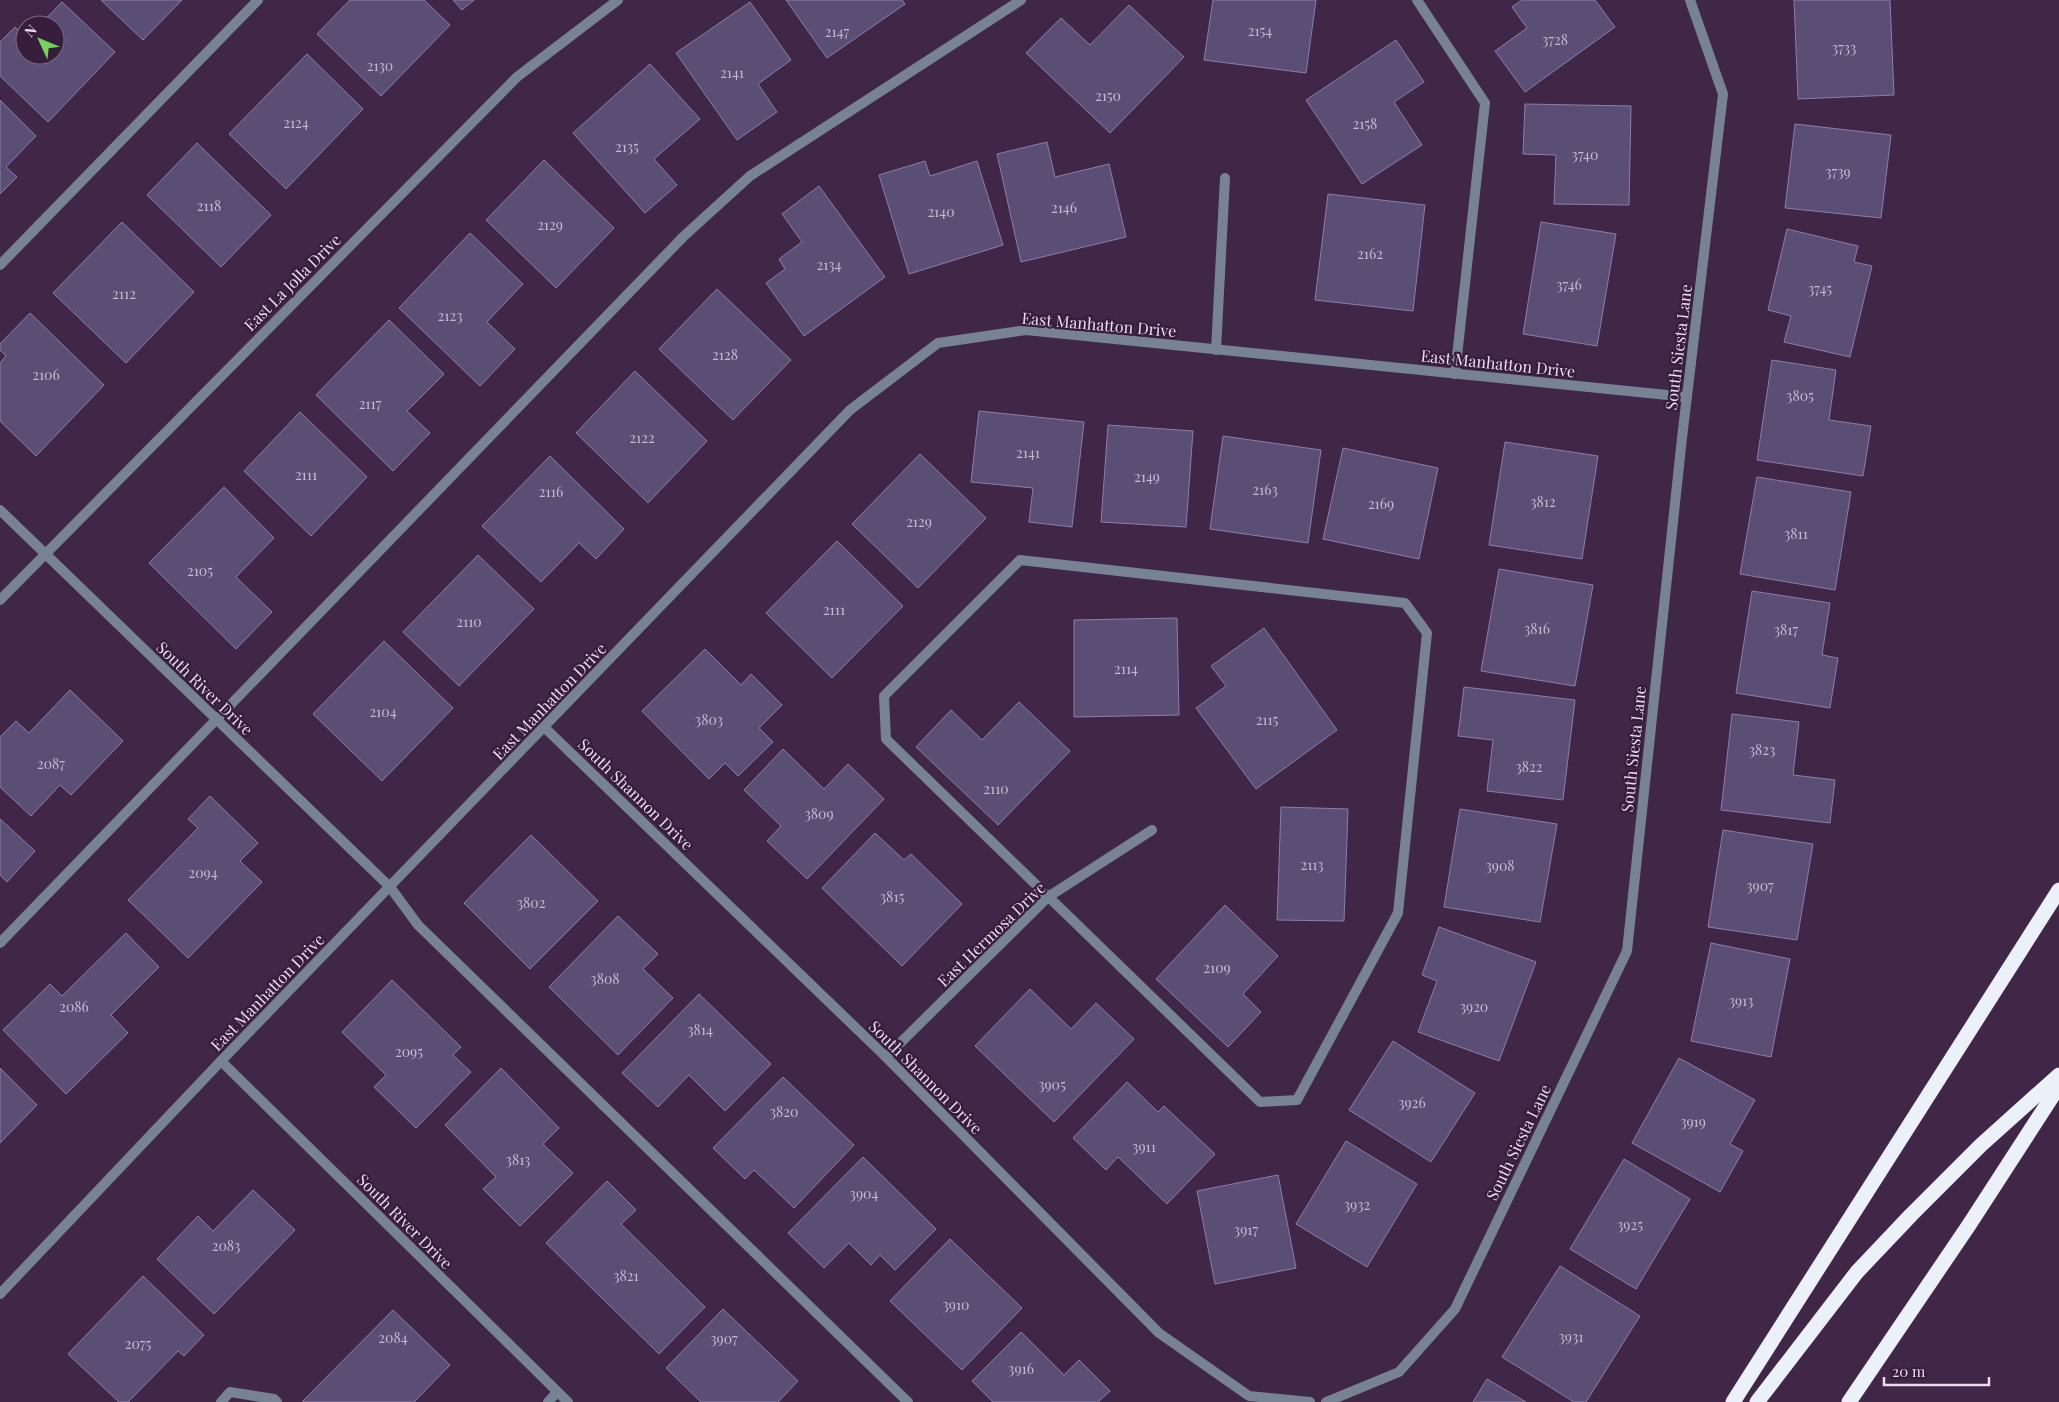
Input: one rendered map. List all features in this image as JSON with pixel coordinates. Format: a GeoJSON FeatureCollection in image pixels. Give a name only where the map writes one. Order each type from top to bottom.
{"type":"FeatureCollection","features":[{"type":"Feature","properties":{"kind":"highway"},"geometry":{"type":"LineString","coordinates":[[1733,1402],[2059,890]]}},
{"type":"Feature","properties":{"kind":"highway"},"geometry":{"type":"LineString","coordinates":[[1757,1402],[1857,1272],[1981,1145],[2059,1075]]}},
{"type":"Feature","properties":{"kind":"highway"},"geometry":{"type":"LineString","coordinates":[[1849,1402],[1969,1225],[2059,1086]]}},
{"type":"Feature","properties":{"kind":"street"},"geometry":{"type":"LineString","coordinates":[[0,265],[258,0]]}},
{"type":"Feature","properties":{"kind":"street","name":"East La Jolla Drive"},"geometry":{"type":"LineString","coordinates":[[0,600],[517,76],[618,0]]}},
{"type":"Feature","properties":{"kind":"street"},"geometry":{"type":"LineString","coordinates":[[0,943],[684,236],[750,176],[1021,0]]}},
{"type":"Feature","properties":{"kind":"street"},"geometry":{"type":"LineString","coordinates":[[1417,0],[1485,104],[1455,374]]}},
{"type":"Feature","properties":{"kind":"street","name":"South Siesta Lane"},"geometry":{"type":"LineString","coordinates":[[1326,1402],[1399,1372],[1455,1309],[1627,951],[1687,397],[1724,94],[1690,0]]}},
{"type":"Feature","properties":{"kind":"street"},"geometry":{"type":"LineString","coordinates":[[1216,350],[1225,178]]}},
{"type":"Feature","properties":{"kind":"street","name":"East Manhatton Drive"},"geometry":{"type":"LineString","coordinates":[[0,1294],[221,1061],[850,410],[938,343],[1026,330],[1687,397]]}},
{"type":"Feature","properties":{"kind":"street","name":"South River Drive"},"geometry":{"type":"LineString","coordinates":[[0,510],[390,887],[418,925],[908,1402]]}},
{"type":"Feature","properties":{"kind":"street"},"geometry":{"type":"LineString","coordinates":[[1020,560],[1404,603],[1427,633],[1398,913],[1297,1100],[1260,1102],[1048,897],[886,739],[884,696],[1020,560]]}},
{"type":"Feature","properties":{"kind":"street","name":"South Shannon Drive"},"geometry":{"type":"LineString","coordinates":[[544,727],[886,1057],[1159,1332],[1249,1396],[1310,1402]]}},
{"type":"Feature","properties":{"kind":"street","name":"East Hermosa Drive"},"geometry":{"type":"LineString","coordinates":[[886,1057],[1048,897],[1152,830]]}},
{"type":"Feature","properties":{"kind":"street","name":"South River Drive"},"geometry":{"type":"LineString","coordinates":[[221,1061],[568,1402]]}},
{"type":"Feature","properties":{"kind":"street"},"geometry":{"type":"LineString","coordinates":[[221,1402],[230,1392],[274,1399],[277,1402]]}},
{"type":"Feature","properties":{"kind":"street"},"geometry":{"type":"LineString","coordinates":[[548,1402],[557,1392]]}},
{"type":"Feature","properties":{"kind":"building"},"geometry":{"type":"Polygon","coordinates":[[[101,0],[182,0],[143,40],[101,0]]]}},
{"type":"Feature","properties":{"kind":"building"},"geometry":{"type":"Polygon","coordinates":[[[350,0],[424,0],[450,25],[381,96],[317,34],[350,0]]]}},
{"type":"Feature","properties":{"kind":"building"},"geometry":{"type":"Polygon","coordinates":[[[453,0],[474,0],[462,10],[453,0]]]}},
{"type":"Feature","properties":{"kind":"building"},"geometry":{"type":"Polygon","coordinates":[[[786,0],[902,0],[905,4],[827,58],[786,0]]]}},
{"type":"Feature","properties":{"kind":"building"},"geometry":{"type":"Polygon","coordinates":[[[1213,0],[1316,0],[1306,73],[1204,60],[1213,0]]]}},
{"type":"Feature","properties":{"kind":"building"},"geometry":{"type":"Polygon","coordinates":[[[1522,0],[1595,0],[1615,27],[1525,92],[1495,51],[1527,28],[1512,7],[1522,0]]]}},
{"type":"Feature","properties":{"kind":"building"},"geometry":{"type":"Polygon","coordinates":[[[1794,0],[1890,0],[1894,95],[1798,99],[1794,0]]]}},
{"type":"Feature","properties":{"kind":"building"},"geometry":{"type":"Polygon","coordinates":[[[62,2],[115,52],[48,122],[0,76],[0,42],[15,27],[15,65],[65,65],[65,15],[50,15],[62,2]]]}},
{"type":"Feature","properties":{"kind":"building"},"geometry":{"type":"Polygon","coordinates":[[[750,2],[791,60],[758,84],[777,112],[737,140],[676,53],[750,2]]]}},
{"type":"Feature","properties":{"kind":"building"},"geometry":{"type":"Polygon","coordinates":[[[1129,5],[1184,57],[1110,133],[1026,53],[1061,18],[1090,45],[1129,5]]]}},
{"type":"Feature","properties":{"kind":"building"},"geometry":{"type":"Polygon","coordinates":[[[1396,40],[1424,82],[1394,102],[1422,145],[1362,184],[1306,100],[1396,40]]]}},
{"type":"Feature","properties":{"kind":"building"},"geometry":{"type":"Polygon","coordinates":[[[307,54],[363,109],[286,189],[229,134],[307,54]]]}},
{"type":"Feature","properties":{"kind":"building"},"geometry":{"type":"Polygon","coordinates":[[[650,64],[700,119],[654,159],[677,185],[645,213],[573,133],[650,64]]]}},
{"type":"Feature","properties":{"kind":"building"},"geometry":{"type":"Polygon","coordinates":[[[0,100],[36,136],[6,167],[17,177],[0,194],[0,100]]]}},
{"type":"Feature","properties":{"kind":"building"},"geometry":{"type":"Polygon","coordinates":[[[1525,104],[1631,106],[1629,205],[1554,204],[1556,155],[1523,154],[1525,104]]]}},
{"type":"Feature","properties":{"kind":"building"},"geometry":{"type":"Polygon","coordinates":[[[1795,124],[1891,135],[1881,218],[1785,208],[1795,124]]]}},
{"type":"Feature","properties":{"kind":"building"},"geometry":{"type":"Polygon","coordinates":[[[1047,142],[1055,177],[1109,164],[1126,237],[1021,262],[997,154],[1047,142]]]}},
{"type":"Feature","properties":{"kind":"building"},"geometry":{"type":"Polygon","coordinates":[[[197,143],[271,215],[221,267],[147,195],[197,143]]]}},
{"type":"Feature","properties":{"kind":"building"},"geometry":{"type":"Polygon","coordinates":[[[544,160],[614,228],[556,288],[486,220],[544,160]]]}},
{"type":"Feature","properties":{"kind":"building"},"geometry":{"type":"Polygon","coordinates":[[[925,161],[930,176],[977,161],[1003,245],[909,274],[879,175],[925,161]]]}},
{"type":"Feature","properties":{"kind":"building"},"geometry":{"type":"Polygon","coordinates":[[[819,186],[885,277],[804,336],[766,283],[785,269],[779,259],[802,242],[782,214],[819,186]]]}},
{"type":"Feature","properties":{"kind":"building"},"geometry":{"type":"Polygon","coordinates":[[[1328,194],[1425,205],[1413,311],[1315,300],[1328,194]]]}},
{"type":"Feature","properties":{"kind":"building"},"geometry":{"type":"Polygon","coordinates":[[[122,222],[194,292],[126,363],[53,293],[122,222]]]}},
{"type":"Feature","properties":{"kind":"building"},"geometry":{"type":"Polygon","coordinates":[[[1541,222],[1616,234],[1597,346],[1523,334],[1541,222]]]}},
{"type":"Feature","properties":{"kind":"building"},"geometry":{"type":"Polygon","coordinates":[[[1787,229],[1858,246],[1854,262],[1872,266],[1850,357],[1784,342],[1791,316],[1768,310],[1787,229]]]}},
{"type":"Feature","properties":{"kind":"building"},"geometry":{"type":"Polygon","coordinates":[[[470,233],[523,284],[487,322],[515,349],[480,386],[399,308],[470,233]]]}},
{"type":"Feature","properties":{"kind":"building"},"geometry":{"type":"Polygon","coordinates":[[[717,289],[791,360],[733,420],[659,349],[717,289]]]}},
{"type":"Feature","properties":{"kind":"building"},"geometry":{"type":"Polygon","coordinates":[[[30,313],[104,385],[36,456],[0,421],[0,363],[6,356],[0,350],[0,344],[30,313]]]}},
{"type":"Feature","properties":{"kind":"building"},"geometry":{"type":"Polygon","coordinates":[[[389,320],[444,374],[407,411],[430,433],[393,471],[316,395],[389,320]]]}},
{"type":"Feature","properties":{"kind":"building"},"geometry":{"type":"Polygon","coordinates":[[[1772,360],[1836,370],[1829,420],[1871,426],[1863,476],[1757,460],[1772,360]]]}},
{"type":"Feature","properties":{"kind":"building"},"geometry":{"type":"Polygon","coordinates":[[[635,371],[707,441],[648,503],[576,433],[635,371]]]}},
{"type":"Feature","properties":{"kind":"building"},"geometry":{"type":"Polygon","coordinates":[[[979,411],[1084,422],[1072,527],[1029,522],[1033,488],[971,482],[979,411]]]}},
{"type":"Feature","properties":{"kind":"building"},"geometry":{"type":"Polygon","coordinates":[[[300,412],[367,477],[311,536],[244,471],[300,412]]]}},
{"type":"Feature","properties":{"kind":"building"},"geometry":{"type":"Polygon","coordinates":[[[1108,425],[1193,431],[1186,527],[1101,522],[1108,425]]]}},
{"type":"Feature","properties":{"kind":"building"},"geometry":{"type":"Polygon","coordinates":[[[1223,436],[1321,450],[1308,543],[1210,529],[1223,436]]]}},
{"type":"Feature","properties":{"kind":"building"},"geometry":{"type":"Polygon","coordinates":[[[1505,442],[1598,456],[1582,559],[1489,545],[1505,442]]]}},
{"type":"Feature","properties":{"kind":"building"},"geometry":{"type":"Polygon","coordinates":[[[1343,448],[1438,468],[1419,559],[1323,539],[1343,448]]]}},
{"type":"Feature","properties":{"kind":"building"},"geometry":{"type":"Polygon","coordinates":[[[920,454],[986,518],[918,588],[852,524],[920,454]]]}},
{"type":"Feature","properties":{"kind":"building"},"geometry":{"type":"Polygon","coordinates":[[[550,456],[624,529],[596,559],[579,543],[541,582],[482,526],[550,456]]]}},
{"type":"Feature","properties":{"kind":"building"},"geometry":{"type":"Polygon","coordinates":[[[1757,477],[1851,492],[1835,590],[1740,574],[1757,477]]]}},
{"type":"Feature","properties":{"kind":"building"},"geometry":{"type":"Polygon","coordinates":[[[224,487],[274,538],[236,577],[272,612],[236,649],[149,563],[224,487]]]}},
{"type":"Feature","properties":{"kind":"building"},"geometry":{"type":"Polygon","coordinates":[[[837,541],[903,606],[832,678],[766,613],[837,541]]]}},
{"type":"Feature","properties":{"kind":"building"},"geometry":{"type":"Polygon","coordinates":[[[478,555],[534,609],[459,686],[403,632],[478,555]]]}},
{"type":"Feature","properties":{"kind":"building"},"geometry":{"type":"Polygon","coordinates":[[[1499,569],[1593,585],[1575,686],[1481,671],[1499,569]]]}},
{"type":"Feature","properties":{"kind":"building"},"geometry":{"type":"Polygon","coordinates":[[[1752,591],[1830,603],[1822,655],[1838,658],[1830,708],[1736,693],[1752,591]]]}},
{"type":"Feature","properties":{"kind":"building"},"geometry":{"type":"Polygon","coordinates":[[[1177,618],[1179,715],[1074,717],[1074,620],[1177,618]]]}},
{"type":"Feature","properties":{"kind":"building"},"geometry":{"type":"Polygon","coordinates":[[[1264,628],[1337,730],[1256,789],[1196,708],[1226,686],[1211,666],[1264,628]]]}},
{"type":"Feature","properties":{"kind":"building"},"geometry":{"type":"Polygon","coordinates":[[[384,641],[453,708],[382,781],[313,714],[384,641]]]}},
{"type":"Feature","properties":{"kind":"building"},"geometry":{"type":"Polygon","coordinates":[[[705,649],[741,685],[751,674],[782,705],[759,728],[773,742],[738,776],[725,763],[709,779],[642,711],[705,649]]]}},
{"type":"Feature","properties":{"kind":"building"},"geometry":{"type":"Polygon","coordinates":[[[1464,687],[1575,700],[1563,800],[1487,791],[1493,740],[1458,736],[1464,687]]]}},
{"type":"Feature","properties":{"kind":"building"},"geometry":{"type":"Polygon","coordinates":[[[70,690],[123,741],[71,795],[60,785],[31,816],[0,787],[0,737],[16,721],[29,733],[70,690]]]}},
{"type":"Feature","properties":{"kind":"building"},"geometry":{"type":"Polygon","coordinates":[[[1019,702],[1070,751],[998,825],[916,747],[951,710],[982,740],[1019,702]]]}},
{"type":"Feature","properties":{"kind":"building"},"geometry":{"type":"Polygon","coordinates":[[[1732,714],[1799,722],[1793,775],[1835,780],[1830,823],[1721,810],[1732,714]]]}},
{"type":"Feature","properties":{"kind":"building"},"geometry":{"type":"Polygon","coordinates":[[[783,749],[824,789],[848,764],[884,799],[807,879],[767,841],[781,826],[744,790],[783,749]]]}},
{"type":"Feature","properties":{"kind":"building"},"geometry":{"type":"Polygon","coordinates":[[[210,796],[258,843],[240,861],[262,882],[188,958],[128,900],[198,828],[188,819],[210,796]]]}},
{"type":"Feature","properties":{"kind":"building"},"geometry":{"type":"Polygon","coordinates":[[[1281,807],[1348,809],[1344,921],[1277,920],[1281,807]]]}},
{"type":"Feature","properties":{"kind":"building"},"geometry":{"type":"Polygon","coordinates":[[[1460,809],[1557,824],[1540,922],[1444,907],[1460,809]]]}},
{"type":"Feature","properties":{"kind":"building"},"geometry":{"type":"Polygon","coordinates":[[[0,819],[35,851],[7,882],[0,875],[0,819]]]}},
{"type":"Feature","properties":{"kind":"building"},"geometry":{"type":"Polygon","coordinates":[[[1723,830],[1813,844],[1797,940],[1708,927],[1723,830]]]}},
{"type":"Feature","properties":{"kind":"building"},"geometry":{"type":"Polygon","coordinates":[[[875,833],[904,860],[911,854],[962,904],[902,966],[822,888],[875,833]]]}},
{"type":"Feature","properties":{"kind":"building"},"geometry":{"type":"Polygon","coordinates":[[[531,835],[598,901],[530,969],[464,903],[531,835]]]}},
{"type":"Feature","properties":{"kind":"building"},"geometry":{"type":"Polygon","coordinates":[[[1225,905],[1278,956],[1243,994],[1261,1012],[1228,1047],[1156,979],[1225,905]]]}},
{"type":"Feature","properties":{"kind":"building"},"geometry":{"type":"Polygon","coordinates":[[[618,916],[658,954],[643,969],[673,998],[618,1055],[549,987],[618,916]]]}},
{"type":"Feature","properties":{"kind":"building"},"geometry":{"type":"Polygon","coordinates":[[[1439,927],[1536,962],[1499,1061],[1418,1032],[1437,981],[1422,975],[1439,927]]]}},
{"type":"Feature","properties":{"kind":"building"},"geometry":{"type":"Polygon","coordinates":[[[126,933],[159,967],[111,1015],[128,1033],[66,1094],[3,1030],[50,984],[62,996],[126,933]]]}},
{"type":"Feature","properties":{"kind":"building"},"geometry":{"type":"Polygon","coordinates":[[[1711,943],[1790,959],[1771,1057],[1691,1041],[1711,943]]]}},
{"type":"Feature","properties":{"kind":"building"},"geometry":{"type":"Polygon","coordinates":[[[392,980],[461,1047],[453,1055],[471,1072],[416,1128],[374,1087],[386,1075],[342,1032],[392,980]]]}},
{"type":"Feature","properties":{"kind":"building"},"geometry":{"type":"Polygon","coordinates":[[[1030,989],[1071,1029],[1096,1003],[1134,1039],[1054,1122],[975,1046],[1030,989]]]}},
{"type":"Feature","properties":{"kind":"building"},"geometry":{"type":"Polygon","coordinates":[[[699,994],[771,1064],[725,1111],[689,1075],[658,1107],[622,1073],[699,994]]]}},
{"type":"Feature","properties":{"kind":"building"},"geometry":{"type":"Polygon","coordinates":[[[1393,1041],[1475,1093],[1431,1162],[1349,1110],[1393,1041]]]}},
{"type":"Feature","properties":{"kind":"building"},"geometry":{"type":"Polygon","coordinates":[[[1679,1058],[1755,1100],[1730,1144],[1743,1151],[1720,1192],[1632,1143],[1679,1058]]]}},
{"type":"Feature","properties":{"kind":"building"},"geometry":{"type":"Polygon","coordinates":[[[0,1068],[37,1105],[0,1143],[0,1068]]]}},
{"type":"Feature","properties":{"kind":"building"},"geometry":{"type":"Polygon","coordinates":[[[501,1068],[559,1128],[543,1144],[573,1173],[520,1226],[483,1189],[496,1177],[445,1125],[501,1068]]]}},
{"type":"Feature","properties":{"kind":"building"},"geometry":{"type":"Polygon","coordinates":[[[783,1077],[854,1145],[794,1208],[754,1170],[745,1179],[713,1148],[783,1077]]]}},
{"type":"Feature","properties":{"kind":"building"},"geometry":{"type":"Polygon","coordinates":[[[1127,1082],[1158,1112],[1164,1106],[1215,1154],[1167,1204],[1118,1157],[1106,1170],[1073,1138],[1127,1082]]]}},
{"type":"Feature","properties":{"kind":"building"},"geometry":{"type":"Polygon","coordinates":[[[1346,1141],[1417,1184],[1367,1267],[1296,1224],[1346,1141]]]}},
{"type":"Feature","properties":{"kind":"building"},"geometry":{"type":"Polygon","coordinates":[[[863,1157],[936,1229],[895,1270],[880,1255],[871,1265],[849,1243],[824,1268],[788,1233],[863,1157]]]}},
{"type":"Feature","properties":{"kind":"building"},"geometry":{"type":"Polygon","coordinates":[[[1624,1159],[1690,1199],[1636,1289],[1570,1249],[1624,1159]]]}},
{"type":"Feature","properties":{"kind":"building"},"geometry":{"type":"Polygon","coordinates":[[[1278,1175],[1296,1268],[1215,1284],[1197,1191],[1278,1175]]]}},
{"type":"Feature","properties":{"kind":"building"},"geometry":{"type":"Polygon","coordinates":[[[607,1181],[636,1210],[621,1224],[705,1307],[659,1354],[546,1243],[607,1181]]]}},
{"type":"Feature","properties":{"kind":"building"},"geometry":{"type":"Polygon","coordinates":[[[253,1190],[295,1230],[214,1314],[157,1259],[198,1216],[213,1231],[253,1190]]]}},
{"type":"Feature","properties":{"kind":"building"},"geometry":{"type":"Polygon","coordinates":[[[950,1239],[1022,1308],[962,1370],[890,1301],[950,1239]]]}},
{"type":"Feature","properties":{"kind":"building"},"geometry":{"type":"Polygon","coordinates":[[[1560,1266],[1640,1316],[1586,1402],[1574,1402],[1502,1357],[1560,1266]]]}},
{"type":"Feature","properties":{"kind":"building"},"geometry":{"type":"Polygon","coordinates":[[[143,1276],[204,1335],[184,1356],[178,1351],[128,1402],[119,1402],[68,1354],[143,1276]]]}},
{"type":"Feature","properties":{"kind":"building"},"geometry":{"type":"Polygon","coordinates":[[[723,1309],[798,1381],[778,1402],[701,1402],[666,1368],[723,1309]]]}},
{"type":"Feature","properties":{"kind":"building"},"geometry":{"type":"Polygon","coordinates":[[[393,1310],[450,1365],[414,1402],[302,1402],[393,1310]]]}},
{"type":"Feature","properties":{"kind":"building"},"geometry":{"type":"Polygon","coordinates":[[[1021,1332],[1064,1375],[1079,1360],[1110,1391],[1098,1402],[993,1402],[972,1381],[1021,1332]]]}},
{"type":"Feature","properties":{"kind":"building"},"geometry":{"type":"Polygon","coordinates":[[[1487,1379],[1526,1402],[1473,1402],[1487,1379]]]}}]}
